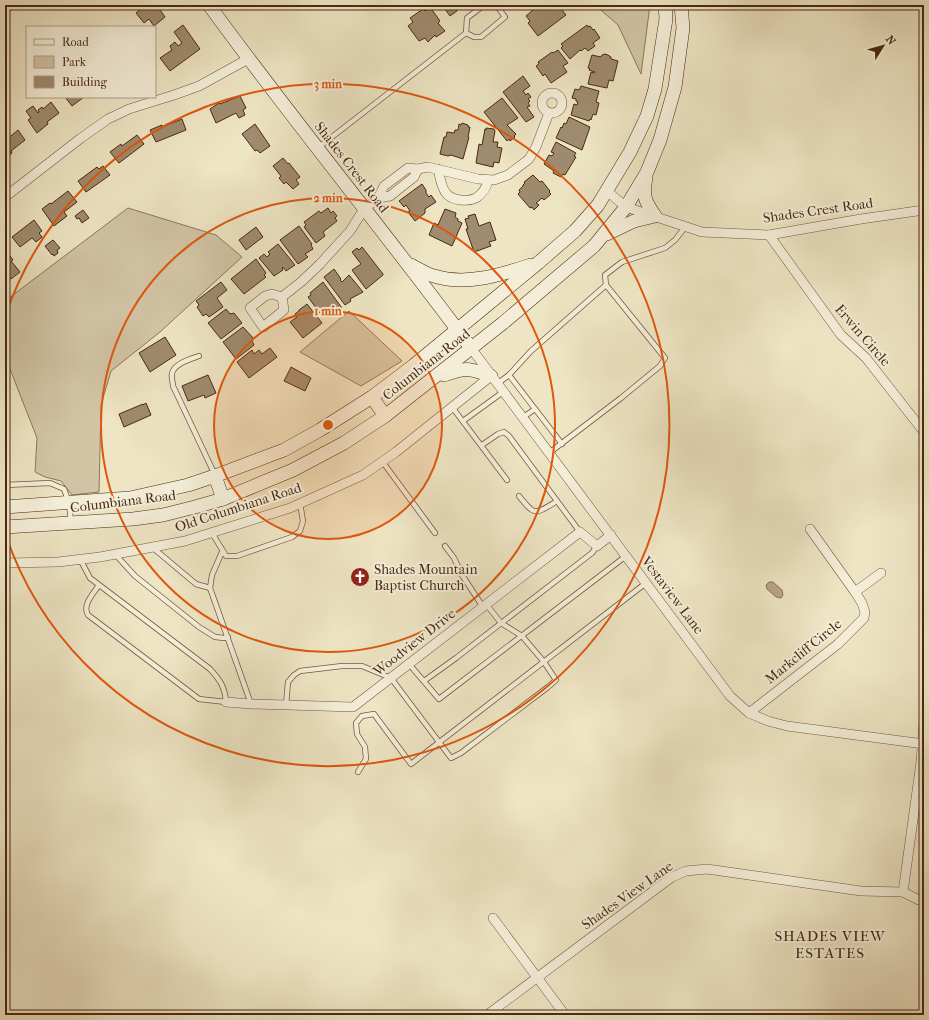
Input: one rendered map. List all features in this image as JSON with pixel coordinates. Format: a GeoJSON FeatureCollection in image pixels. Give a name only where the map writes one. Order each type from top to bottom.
{"type":"FeatureCollection","features":[{"type":"Feature","properties":{"kind":"main road","name":"Shades Crest Road"},"geometry":{"type":"LineString","coordinates":[[209,5],[248,59],[471,348]]}},
{"type":"Feature","properties":{"kind":"main road","name":"Columbiana Road"},"geometry":{"type":"LineString","coordinates":[[5,507],[130,498],[188,485],[284,450],[320,430],[372,397],[458,330],[576,231],[598,205],[630,152],[647,116],[654,89],[666,19],[665,5]]}},
{"type":"Feature","properties":{"kind":"main road","name":"Columbiana Road"},"geometry":{"type":"LineString","coordinates":[[5,528],[133,519],[163,515],[223,499],[286,473],[322,456],[385,416],[471,348],[594,246],[626,207],[647,172],[660,140],[675,87],[683,28],[681,5]]}},
{"type":"Feature","properties":{"kind":"main road"},"geometry":{"type":"LineString","coordinates":[[602,236],[634,221],[655,216],[648,205],[644,193],[647,172]]}},
{"type":"Feature","properties":{"kind":"main road"},"geometry":{"type":"LineString","coordinates":[[406,262],[424,273],[456,279],[474,279],[493,276],[538,263]]}},
{"type":"Feature","properties":{"kind":"main road"},"geometry":{"type":"LineString","coordinates":[[434,378],[462,369],[474,370],[494,380]]}},
{"type":"Feature","properties":{"kind":"main road"},"geometry":{"type":"LineString","coordinates":[[372,397],[385,416]]}},
{"type":"Feature","properties":{"kind":"main road"},"geometry":{"type":"LineString","coordinates":[[215,476],[223,499]]}},
{"type":"Feature","properties":{"kind":"street"},"geometry":{"type":"LineString","coordinates":[[5,197],[108,119],[129,109],[199,86],[248,59]]}},
{"type":"Feature","properties":{"kind":"street"},"geometry":{"type":"LineString","coordinates":[[282,297],[320,264],[350,230],[364,209],[378,198],[384,186],[408,168],[418,169],[428,167],[478,180],[494,180],[508,174],[529,159],[536,146],[549,113]]}},
{"type":"Feature","properties":{"kind":"street"},"geometry":{"type":"LineString","coordinates":[[438,169],[447,195],[456,199],[467,200],[476,198],[482,193],[488,180]]}},
{"type":"Feature","properties":{"kind":"street","name":"Shades Crest Road"},"geometry":{"type":"LineString","coordinates":[[607,190],[626,207],[702,232],[769,235],[924,210]]}},
{"type":"Feature","properties":{"kind":"street","name":"Erwin Circle"},"geometry":{"type":"LineString","coordinates":[[769,235],[841,335],[866,358],[924,432]]}},
{"type":"Feature","properties":{"kind":"street","name":"Vestaview Lane"},"geometry":{"type":"LineString","coordinates":[[471,348],[730,696],[749,713],[768,721],[787,726],[923,744]]}},
{"type":"Feature","properties":{"kind":"street","name":"Old Columbiana Road"},"geometry":{"type":"LineString","coordinates":[[5,563],[58,562],[115,554],[185,541],[290,508],[363,474],[452,408],[494,380]]}},
{"type":"Feature","properties":{"kind":"street"},"geometry":{"type":"LineString","coordinates":[[810,529],[856,592],[881,573]]}},
{"type":"Feature","properties":{"kind":"street"},"geometry":{"type":"LineString","coordinates":[[580,532],[595,549],[611,535]]}},
{"type":"Feature","properties":{"kind":"street","name":"Woodview Drive"},"geometry":{"type":"LineString","coordinates":[[226,702],[353,707],[580,532]]}},
{"type":"Feature","properties":{"kind":"street","name":"Markcliff Circle"},"geometry":{"type":"LineString","coordinates":[[749,713],[838,644],[864,618],[865,612],[856,592]]}},
{"type":"Feature","properties":{"kind":"street"},"geometry":{"type":"LineString","coordinates":[[903,892],[921,762],[924,723]]}},
{"type":"Feature","properties":{"kind":"street","name":"Shades View Lane"},"geometry":{"type":"LineString","coordinates":[[487,1015],[672,877],[686,871],[707,869],[861,891],[903,892],[919,900],[924,900]]}},
{"type":"Feature","properties":{"kind":"street"},"geometry":{"type":"LineString","coordinates":[[493,918],[566,1015]]}},
{"type":"Feature","properties":{"kind":"lane"},"geometry":{"type":"LineString","coordinates":[[317,148],[466,33],[467,18],[484,5]]}},
{"type":"Feature","properties":{"kind":"lane"},"geometry":{"type":"LineString","coordinates":[[466,33],[474,37],[481,37],[506,17],[496,5]]}},
{"type":"Feature","properties":{"kind":"lane"},"geometry":{"type":"LineString","coordinates":[[549,453],[622,398],[660,366],[665,358],[606,285],[605,275],[622,262],[665,248],[675,240],[686,226]]}},
{"type":"Feature","properties":{"kind":"lane"},"geometry":{"type":"LineString","coordinates":[[494,380],[509,375],[530,351],[606,285]]}},
{"type":"Feature","properties":{"kind":"lane"},"geometry":{"type":"LineString","coordinates":[[199,356],[175,368],[172,374],[173,386],[215,476]]}},
{"type":"Feature","properties":{"kind":"lane"},"geometry":{"type":"LineString","coordinates":[[509,375],[562,444]]}},
{"type":"Feature","properties":{"kind":"lane"},"geometry":{"type":"LineString","coordinates":[[464,421],[503,392]]}},
{"type":"Feature","properties":{"kind":"lane"},"geometry":{"type":"LineString","coordinates":[[452,408],[464,421],[507,480]]}},
{"type":"Feature","properties":{"kind":"lane"},"geometry":{"type":"LineString","coordinates":[[522,418],[535,408]]}},
{"type":"Feature","properties":{"kind":"lane"},"geometry":{"type":"LineString","coordinates":[[482,445],[498,434],[504,432],[509,436],[580,532]]}},
{"type":"Feature","properties":{"kind":"lane"},"geometry":{"type":"LineString","coordinates":[[382,461],[435,533]]}},
{"type":"Feature","properties":{"kind":"lane"},"geometry":{"type":"LineString","coordinates":[[5,485],[50,483],[64,489],[69,503],[71,523]]}},
{"type":"Feature","properties":{"kind":"lane"},"geometry":{"type":"LineString","coordinates":[[519,496],[531,511],[535,512],[557,501]]}},
{"type":"Feature","properties":{"kind":"lane"},"geometry":{"type":"LineString","coordinates":[[212,532],[222,552],[226,556],[237,556],[292,537],[300,531],[303,521],[300,503]]}},
{"type":"Feature","properties":{"kind":"lane"},"geometry":{"type":"LineString","coordinates":[[286,705],[288,682],[300,671],[342,666],[362,666],[391,678],[438,743],[451,758],[461,753],[556,680],[544,662],[522,636],[501,623],[485,605],[462,575],[454,558],[445,546]]}},
{"type":"Feature","properties":{"kind":"lane"},"geometry":{"type":"LineString","coordinates":[[152,547],[196,584],[210,588]]}},
{"type":"Feature","properties":{"kind":"lane"},"geometry":{"type":"LineString","coordinates":[[424,681],[595,549]]}},
{"type":"Feature","properties":{"kind":"lane"},"geometry":{"type":"LineString","coordinates":[[222,552],[212,575],[210,588],[251,704]]}},
{"type":"Feature","properties":{"kind":"lane"},"geometry":{"type":"LineString","coordinates":[[115,554],[135,576],[199,627],[215,637],[228,637]]}},
{"type":"Feature","properties":{"kind":"lane"},"geometry":{"type":"LineString","coordinates":[[409,664],[439,699],[626,556]]}},
{"type":"Feature","properties":{"kind":"lane"},"geometry":{"type":"LineString","coordinates":[[80,559],[90,578],[210,669],[224,687],[226,702],[199,699],[88,615],[85,610],[86,606],[99,585]]}},
{"type":"Feature","properties":{"kind":"lane"},"geometry":{"type":"LineString","coordinates":[[358,772],[366,759],[365,747],[358,734],[356,723],[362,716],[374,714],[411,764],[646,583]]}},
{"type":"Feature","properties":{"kind":"green space"},"geometry":{"type":"Polygon","coordinates":[[[595,5],[650,5],[641,74],[618,25],[595,5]]]}},
{"type":"Feature","properties":{"kind":"green space"},"geometry":{"type":"Polygon","coordinates":[[[128,208],[216,235],[242,257],[160,332],[111,371],[101,405],[99,492],[72,495],[61,481],[45,477],[35,472],[37,438],[10,369],[5,365],[5,301],[128,208]]]}},
{"type":"Feature","properties":{"kind":"green space"},"geometry":{"type":"Polygon","coordinates":[[[349,311],[402,361],[361,386],[300,352],[349,311]]]}},
{"type":"Feature","properties":{"kind":"shaded area"},"geometry":{"type":"Polygon","coordinates":[[[769,582],[773,582],[782,590],[783,595],[781,598],[776,597],[767,589],[766,585],[769,582]]]}},
{"type":"Feature","properties":{"kind":"building"},"geometry":{"type":"Polygon","coordinates":[[[138,5],[159,5],[162,9],[160,10],[165,17],[154,26],[149,19],[144,23],[136,13],[141,9],[138,5]]]}},
{"type":"Feature","properties":{"kind":"building"},"geometry":{"type":"Polygon","coordinates":[[[442,5],[463,5],[456,9],[457,11],[450,16],[442,5]]]}},
{"type":"Feature","properties":{"kind":"building"},"geometry":{"type":"Polygon","coordinates":[[[539,5],[558,5],[566,15],[538,36],[528,23],[530,21],[526,16],[539,5]]]}},
{"type":"Feature","properties":{"kind":"building"},"geometry":{"type":"Polygon","coordinates":[[[430,7],[440,21],[438,23],[445,31],[436,37],[435,35],[428,42],[425,38],[419,41],[408,26],[413,22],[410,18],[423,9],[425,11],[430,7]]]}},
{"type":"Feature","properties":{"kind":"building"},"geometry":{"type":"Polygon","coordinates":[[[183,25],[200,49],[170,71],[160,58],[172,50],[170,46],[175,42],[178,46],[182,43],[174,32],[183,25]]]}},
{"type":"Feature","properties":{"kind":"building"},"geometry":{"type":"Polygon","coordinates":[[[587,25],[593,30],[594,29],[600,38],[593,43],[595,46],[588,51],[585,48],[581,51],[580,50],[570,59],[561,48],[563,46],[561,44],[587,25]]]}},
{"type":"Feature","properties":{"kind":"building"},"geometry":{"type":"Polygon","coordinates":[[[558,50],[568,63],[563,66],[567,72],[551,83],[545,74],[543,76],[536,66],[539,64],[538,62],[552,52],[553,53],[558,50]]]}},
{"type":"Feature","properties":{"kind":"building"},"geometry":{"type":"Polygon","coordinates":[[[605,54],[611,57],[611,59],[618,61],[613,81],[609,80],[607,88],[588,84],[591,72],[595,72],[589,70],[590,69],[588,68],[592,55],[601,57],[605,54]]]}},
{"type":"Feature","properties":{"kind":"building"},"geometry":{"type":"Polygon","coordinates":[[[523,76],[530,86],[523,91],[526,95],[528,93],[531,97],[528,99],[530,101],[528,103],[530,106],[527,107],[534,117],[526,122],[503,92],[523,76]]]}},
{"type":"Feature","properties":{"kind":"building"},"geometry":{"type":"Polygon","coordinates":[[[581,86],[599,91],[596,102],[599,103],[596,115],[593,114],[591,120],[590,119],[589,121],[571,115],[574,104],[577,105],[578,102],[576,99],[572,98],[575,89],[579,90],[581,86]]]}},
{"type":"Feature","properties":{"kind":"building"},"geometry":{"type":"Polygon","coordinates":[[[240,96],[246,108],[243,110],[245,115],[239,118],[236,113],[216,123],[210,109],[219,103],[220,104],[240,96]]]}},
{"type":"Feature","properties":{"kind":"building"},"geometry":{"type":"Polygon","coordinates":[[[66,98],[83,98],[72,106],[66,98]]]}},
{"type":"Feature","properties":{"kind":"building"},"geometry":{"type":"Polygon","coordinates":[[[502,98],[518,118],[507,125],[516,134],[510,141],[509,139],[507,141],[484,112],[502,98]]]}},
{"type":"Feature","properties":{"kind":"building"},"geometry":{"type":"Polygon","coordinates":[[[51,102],[59,113],[47,122],[48,124],[37,133],[28,120],[31,118],[26,111],[33,106],[38,113],[38,110],[42,107],[43,109],[51,102]]]}},
{"type":"Feature","properties":{"kind":"building"},"geometry":{"type":"Polygon","coordinates":[[[569,117],[590,127],[582,150],[556,138],[561,127],[562,128],[564,123],[566,124],[569,117]]]}},
{"type":"Feature","properties":{"kind":"building"},"geometry":{"type":"Polygon","coordinates":[[[182,119],[186,130],[156,142],[150,130],[182,119]]]}},
{"type":"Feature","properties":{"kind":"building"},"geometry":{"type":"Polygon","coordinates":[[[462,123],[470,127],[463,159],[451,155],[448,156],[440,154],[444,137],[446,137],[447,132],[454,133],[455,130],[458,130],[459,124],[461,125],[462,123]]]}},
{"type":"Feature","properties":{"kind":"building"},"geometry":{"type":"Polygon","coordinates":[[[255,124],[270,146],[260,153],[257,150],[255,151],[242,134],[255,124]]]}},
{"type":"Feature","properties":{"kind":"building"},"geometry":{"type":"Polygon","coordinates":[[[486,128],[494,129],[493,142],[498,142],[497,147],[502,148],[499,163],[494,162],[493,167],[476,163],[479,144],[482,145],[486,128]]]}},
{"type":"Feature","properties":{"kind":"building"},"geometry":{"type":"Polygon","coordinates":[[[18,130],[25,140],[5,158],[5,141],[18,130]]]}},
{"type":"Feature","properties":{"kind":"building"},"geometry":{"type":"Polygon","coordinates":[[[137,135],[144,144],[119,163],[110,152],[121,144],[122,146],[137,135]]]}},
{"type":"Feature","properties":{"kind":"building"},"geometry":{"type":"Polygon","coordinates":[[[556,142],[576,153],[574,156],[576,157],[565,175],[563,174],[561,177],[553,173],[554,171],[544,164],[549,155],[552,156],[554,153],[551,152],[556,142]]]}},
{"type":"Feature","properties":{"kind":"building"},"geometry":{"type":"Polygon","coordinates":[[[283,158],[300,177],[296,180],[299,184],[293,189],[286,182],[284,184],[279,178],[281,176],[273,166],[283,158]]]}},
{"type":"Feature","properties":{"kind":"building"},"geometry":{"type":"Polygon","coordinates":[[[103,166],[110,175],[86,192],[78,181],[97,167],[99,169],[103,166]]]}},
{"type":"Feature","properties":{"kind":"building"},"geometry":{"type":"Polygon","coordinates":[[[533,175],[540,182],[542,181],[551,194],[544,200],[542,198],[536,203],[539,205],[534,210],[532,207],[530,208],[518,194],[520,192],[519,190],[525,183],[524,182],[533,175]]]}},
{"type":"Feature","properties":{"kind":"building"},"geometry":{"type":"Polygon","coordinates":[[[422,184],[429,197],[431,195],[436,202],[425,209],[425,213],[415,221],[408,212],[410,211],[406,205],[404,207],[399,201],[422,184]]]}},
{"type":"Feature","properties":{"kind":"building"},"geometry":{"type":"Polygon","coordinates":[[[68,191],[77,202],[64,212],[67,216],[54,226],[42,209],[68,191]]]}},
{"type":"Feature","properties":{"kind":"building"},"geometry":{"type":"Polygon","coordinates":[[[328,208],[331,213],[333,211],[337,216],[335,218],[337,221],[323,232],[325,236],[316,243],[304,227],[306,225],[304,222],[319,211],[321,213],[328,208]]]}},
{"type":"Feature","properties":{"kind":"building"},"geometry":{"type":"Polygon","coordinates":[[[445,209],[456,213],[455,217],[462,223],[452,246],[429,235],[434,223],[438,225],[445,209]]]}},
{"type":"Feature","properties":{"kind":"building"},"geometry":{"type":"Polygon","coordinates":[[[83,210],[89,218],[82,223],[79,218],[77,219],[75,216],[83,210]]]}},
{"type":"Feature","properties":{"kind":"building"},"geometry":{"type":"Polygon","coordinates":[[[475,214],[479,226],[490,222],[496,240],[489,242],[491,246],[474,252],[466,229],[468,229],[465,219],[469,218],[468,216],[475,214]]]}},
{"type":"Feature","properties":{"kind":"building"},"geometry":{"type":"Polygon","coordinates":[[[34,220],[42,231],[39,233],[42,237],[36,242],[32,238],[20,247],[12,237],[34,220]]]}},
{"type":"Feature","properties":{"kind":"building"},"geometry":{"type":"Polygon","coordinates":[[[299,226],[312,244],[313,249],[305,254],[308,257],[298,264],[280,240],[299,226]]]}},
{"type":"Feature","properties":{"kind":"building"},"geometry":{"type":"Polygon","coordinates":[[[256,227],[263,237],[246,250],[239,240],[256,227]]]}},
{"type":"Feature","properties":{"kind":"building"},"geometry":{"type":"Polygon","coordinates":[[[53,240],[60,248],[57,250],[58,253],[54,256],[45,246],[53,240]]]}},
{"type":"Feature","properties":{"kind":"building"},"geometry":{"type":"Polygon","coordinates":[[[278,244],[295,265],[286,271],[283,267],[283,270],[274,276],[259,258],[264,254],[267,257],[270,254],[268,252],[278,244]]]}},
{"type":"Feature","properties":{"kind":"building"},"geometry":{"type":"Polygon","coordinates":[[[362,247],[383,274],[366,289],[352,270],[361,264],[352,252],[357,248],[359,250],[362,247]]]}},
{"type":"Feature","properties":{"kind":"building"},"geometry":{"type":"Polygon","coordinates":[[[5,249],[13,260],[11,261],[20,272],[11,279],[5,271],[5,249]]]}},
{"type":"Feature","properties":{"kind":"building"},"geometry":{"type":"Polygon","coordinates":[[[256,259],[266,273],[264,275],[266,277],[244,294],[231,279],[256,259]]]}},
{"type":"Feature","properties":{"kind":"building"},"geometry":{"type":"Polygon","coordinates":[[[334,269],[342,282],[349,275],[363,292],[350,299],[351,301],[345,305],[324,277],[334,269]]]}},
{"type":"Feature","properties":{"kind":"building"},"geometry":{"type":"Polygon","coordinates":[[[221,282],[227,290],[217,298],[223,307],[209,317],[206,314],[203,316],[197,307],[199,305],[196,301],[221,282]]]}},
{"type":"Feature","properties":{"kind":"building"},"geometry":{"type":"Polygon","coordinates":[[[323,282],[342,308],[336,312],[333,308],[322,316],[308,297],[311,295],[310,293],[323,282]]]}},
{"type":"Feature","properties":{"kind":"building"},"geometry":{"type":"Polygon","coordinates":[[[307,304],[322,323],[303,338],[290,322],[297,317],[295,314],[307,304]]]}},
{"type":"Feature","properties":{"kind":"building"},"geometry":{"type":"Polygon","coordinates":[[[226,309],[230,314],[234,313],[242,323],[221,339],[208,323],[226,309]]]}},
{"type":"Feature","properties":{"kind":"building"},"geometry":{"type":"Polygon","coordinates":[[[243,327],[254,339],[252,341],[254,345],[236,359],[223,342],[243,327]]]}},
{"type":"Feature","properties":{"kind":"building"},"geometry":{"type":"Polygon","coordinates":[[[165,337],[176,355],[150,372],[139,353],[165,337]]]}},
{"type":"Feature","properties":{"kind":"building"},"geometry":{"type":"Polygon","coordinates":[[[270,348],[277,357],[249,378],[237,362],[252,350],[254,354],[259,350],[262,354],[270,348]]]}},
{"type":"Feature","properties":{"kind":"building"},"geometry":{"type":"Polygon","coordinates":[[[291,367],[311,378],[305,391],[284,381],[291,367]]]}},
{"type":"Feature","properties":{"kind":"building"},"geometry":{"type":"Polygon","coordinates":[[[208,375],[216,393],[205,398],[204,395],[188,401],[182,386],[208,375]]]}},
{"type":"Feature","properties":{"kind":"building"},"geometry":{"type":"Polygon","coordinates":[[[146,403],[151,415],[124,427],[119,414],[146,403]]]}},
{"type":"Feature","properties":{"kind":"place","name":"Shades Mountain Baptist Church"},"geometry":{"type":"Point","coordinates":[360,577]}},
{"type":"Feature","properties":{"kind":"district","name":"SHADES VIEW ESTATES"},"geometry":{"type":"Point","coordinates":[830,944]}}]}
